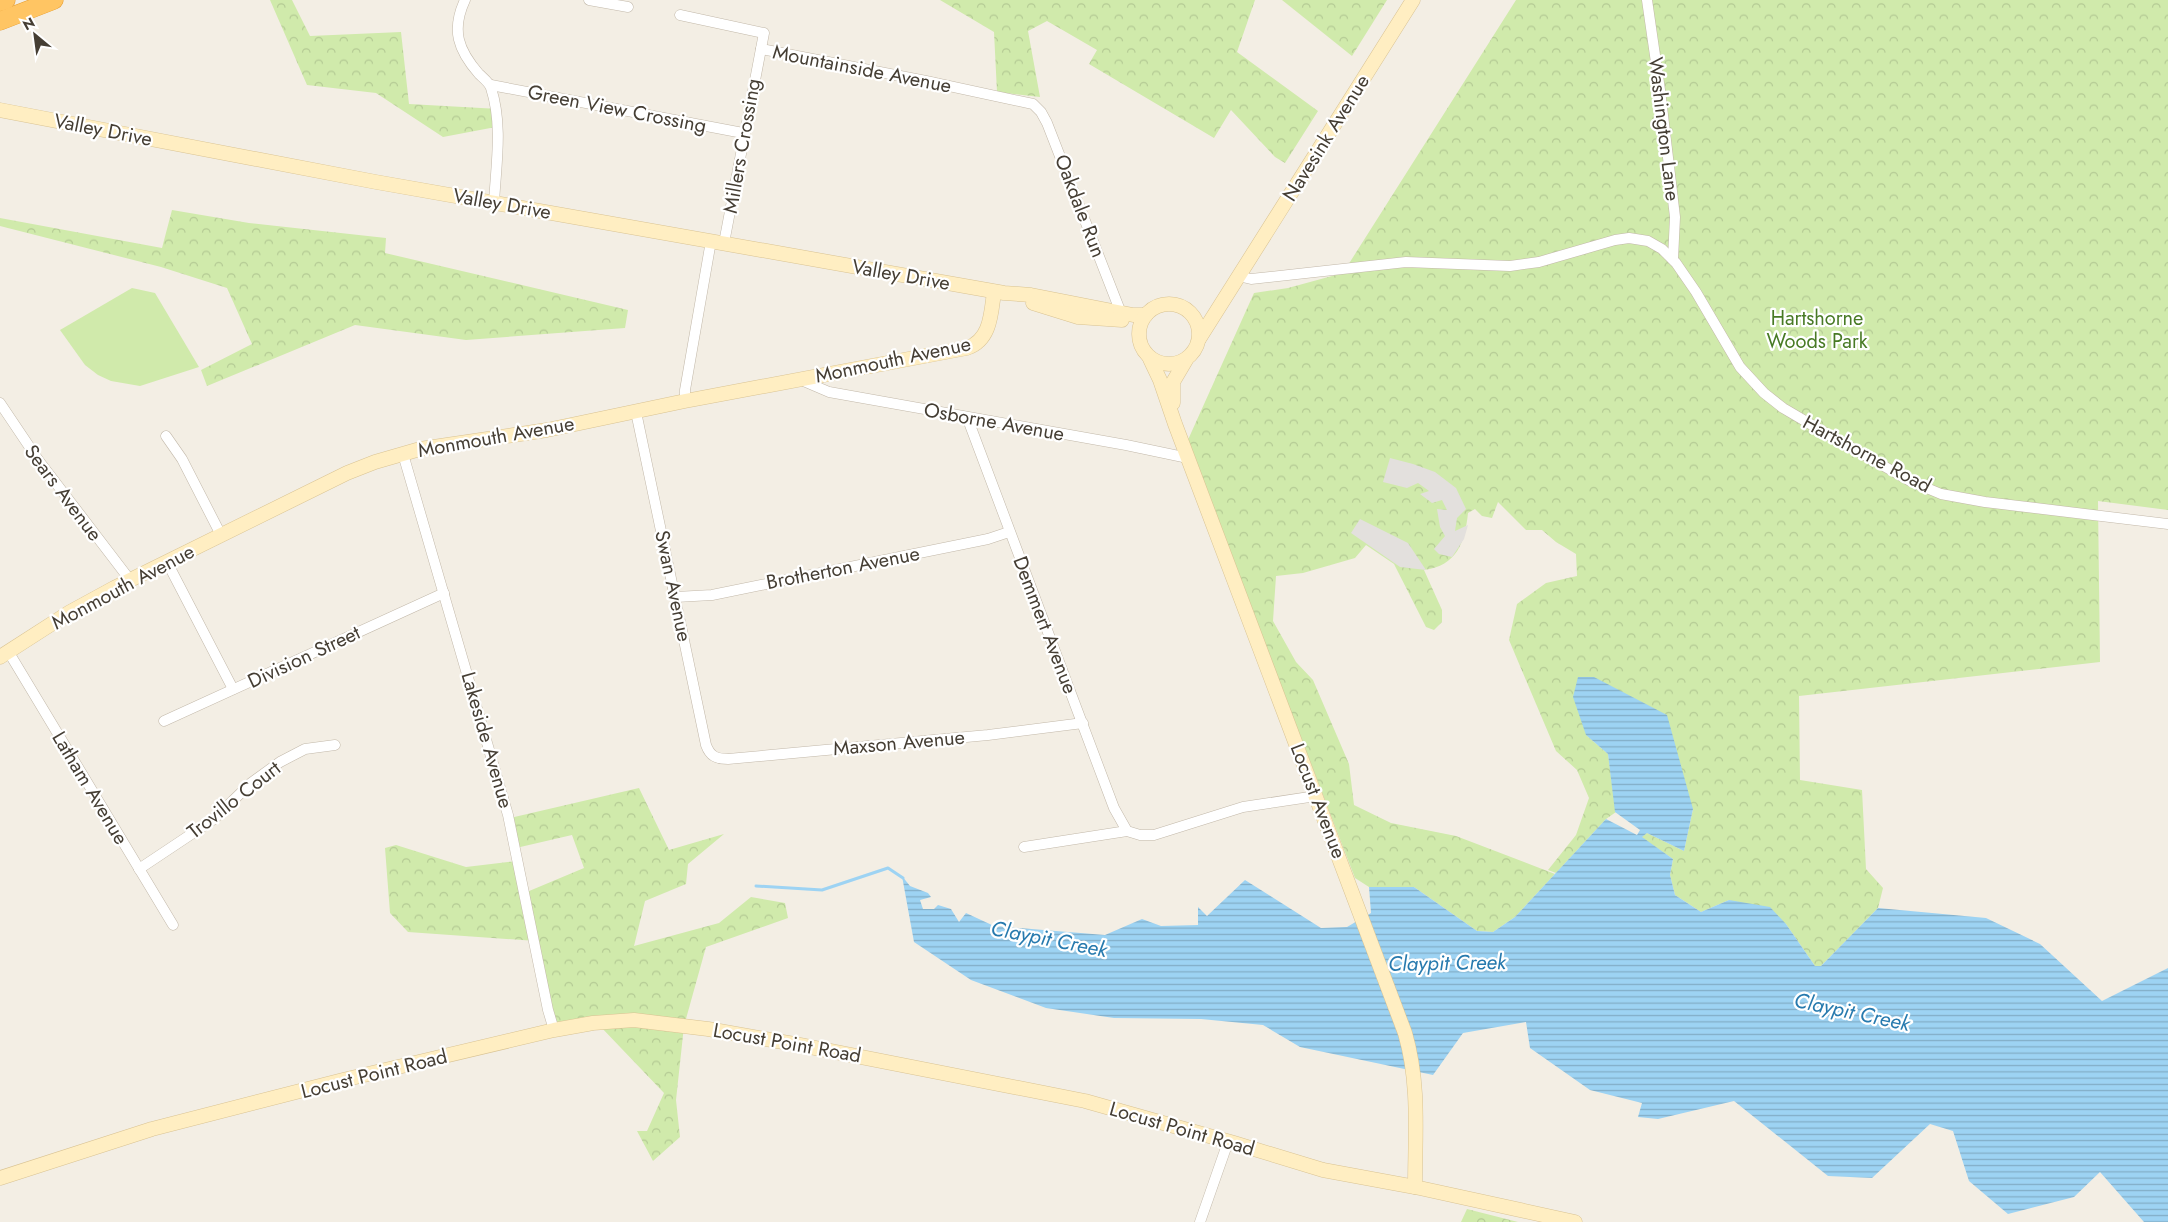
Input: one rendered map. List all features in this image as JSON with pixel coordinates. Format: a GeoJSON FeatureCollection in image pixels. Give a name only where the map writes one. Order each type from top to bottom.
{"type":"FeatureCollection","features":[{"type":"Feature","properties":{"kind":"highway"},"geometry":{"type":"LineString","coordinates":[[0,2],[6,0]]}},
{"type":"Feature","properties":{"kind":"highway"},"geometry":{"type":"LineString","coordinates":[[0,20],[54,0]]}},
{"type":"Feature","properties":{"kind":"street"},"geometry":{"type":"LineString","coordinates":[[465,0],[458,31],[461,50],[468,62],[490,85],[498,129],[494,203]]}},
{"type":"Feature","properties":{"kind":"street"},"geometry":{"type":"LineString","coordinates":[[588,0],[628,7]]}},
{"type":"Feature","properties":{"kind":"street","name":"Navesink Avenue"},"geometry":{"type":"LineString","coordinates":[[1199,339],[1413,0]]}},
{"type":"Feature","properties":{"kind":"street","name":"Washington Lane"},"geometry":{"type":"LineString","coordinates":[[1647,0],[1675,217],[1673,259]]}},
{"type":"Feature","properties":{"kind":"street","name":"Mountainside Avenue"},"geometry":{"type":"LineString","coordinates":[[680,15],[764,33],[761,49],[926,80],[1033,104]]}},
{"type":"Feature","properties":{"kind":"street","name":"Millers Crossing"},"geometry":{"type":"LineString","coordinates":[[685,401],[685,390],[761,49]]}},
{"type":"Feature","properties":{"kind":"street","name":"Green View Crossing"},"geometry":{"type":"LineString","coordinates":[[490,85],[743,133]]}},
{"type":"Feature","properties":{"kind":"street","name":"Oakdale Run"},"geometry":{"type":"LineString","coordinates":[[1033,104],[1047,122],[1121,313]]}},
{"type":"Feature","properties":{"kind":"street","name":"Valley Drive"},"geometry":{"type":"LineString","coordinates":[[0,110],[376,182],[999,292],[1031,295],[1133,315],[1146,315]]}},
{"type":"Feature","properties":{"kind":"street","name":"Hartshorne Road"},"geometry":{"type":"LineString","coordinates":[[1238,276],[1251,279],[1406,262],[1510,266],[1539,262],[1629,238],[1648,241],[1662,249],[1673,259],[1696,292],[1740,367],[1764,394],[1816,428],[1910,481],[1941,494],[1985,502],[2168,524]]}},
{"type":"Feature","properties":{"kind":"street","name":"Navesink Avenue"},"geometry":{"type":"LineString","coordinates":[[1192,315],[1199,316],[1208,312],[1238,276]]}},
{"type":"Feature","properties":{"kind":"street","name":"Valley Drive"},"geometry":{"type":"LineString","coordinates":[[999,292],[1078,317],[1123,320],[1131,324],[1139,333]]}},
{"type":"Feature","properties":{"kind":"street","name":"Monmouth Avenue"},"geometry":{"type":"LineString","coordinates":[[4,654],[70,612],[130,580],[375,462],[444,445],[547,430],[685,401],[972,346],[982,338],[987,330],[999,292]]}},
{"type":"Feature","properties":{"kind":"street"},"geometry":{"type":"LineString","coordinates":[[1168,304],[1180,306],[1192,315],[1198,325],[1199,339],[1196,349],[1186,360],[1170,365],[1158,363],[1150,359],[1141,346],[1139,333],[1140,324],[1146,315],[1157,306],[1168,304]]}},
{"type":"Feature","properties":{"kind":"street","name":"Locust Avenue"},"geometry":{"type":"LineString","coordinates":[[1150,359],[1160,380],[1402,1025],[1414,1074],[1416,1105],[1415,1188]]}},
{"type":"Feature","properties":{"kind":"street","name":"Locust Avenue"},"geometry":{"type":"LineString","coordinates":[[1175,424],[1172,396],[1173,382],[1186,360]]}},
{"type":"Feature","properties":{"kind":"street","name":"Osborne Avenue"},"geometry":{"type":"LineString","coordinates":[[801,380],[829,392],[1126,445],[1188,458]]}},
{"type":"Feature","properties":{"kind":"street","name":"Sears Avenue"},"geometry":{"type":"LineString","coordinates":[[0,403],[42,466],[130,580]]}},
{"type":"Feature","properties":{"kind":"street","name":"Swan Avenue"},"geometry":{"type":"LineString","coordinates":[[636,412],[706,745],[710,754],[715,758]]}},
{"type":"Feature","properties":{"kind":"street","name":"Demmert Avenue"},"geometry":{"type":"LineString","coordinates":[[967,417],[1114,808],[1127,832]]}},
{"type":"Feature","properties":{"kind":"street"},"geometry":{"type":"LineString","coordinates":[[166,436],[182,459],[221,535]]}},
{"type":"Feature","properties":{"kind":"street","name":"Lakeside Avenue"},"geometry":{"type":"LineString","coordinates":[[403,454],[508,815],[548,1010],[554,1030]]}},
{"type":"Feature","properties":{"kind":"street","name":"Brotherton Avenue"},"geometry":{"type":"LineString","coordinates":[[676,598],[712,594],[988,539],[1009,532]]}},
{"type":"Feature","properties":{"kind":"street"},"geometry":{"type":"LineString","coordinates":[[167,562],[234,689]]}},
{"type":"Feature","properties":{"kind":"street","name":"Division Street"},"geometry":{"type":"LineString","coordinates":[[164,721],[444,593]]}},
{"type":"Feature","properties":{"kind":"street","name":"Latham Avenue"},"geometry":{"type":"LineString","coordinates":[[4,654],[173,925]]}},
{"type":"Feature","properties":{"kind":"street","name":"Maxson Avenue"},"geometry":{"type":"LineString","coordinates":[[715,758],[728,759],[959,738],[1083,723]]}},
{"type":"Feature","properties":{"kind":"street","name":"Trovillo Court"},"geometry":{"type":"LineString","coordinates":[[139,869],[214,819],[251,783],[280,762],[305,749],[335,745]]}},
{"type":"Feature","properties":{"kind":"street"},"geometry":{"type":"LineString","coordinates":[[1024,847],[1127,832],[1140,835],[1154,835],[1243,806],[1316,796]]}},
{"type":"Feature","properties":{"kind":"street","name":"Locust Point Road"},"geometry":{"type":"LineString","coordinates":[[0,1178],[161,1127],[343,1080],[554,1030],[634,1020],[708,1029],[809,1046],[1085,1101],[1323,1170],[1574,1222]]}},
{"type":"Feature","properties":{"kind":"street"},"geometry":{"type":"LineString","coordinates":[[1200,1222],[1228,1142]]}},
{"type":"Feature","properties":{"kind":"green space"},"geometry":{"type":"Polygon","coordinates":[[[270,0],[292,0],[310,36],[401,32],[409,104],[499,109],[501,126],[443,137],[376,93],[307,85],[270,0]]]}},
{"type":"Feature","properties":{"kind":"green space"},"geometry":{"type":"Polygon","coordinates":[[[940,0],[1255,0],[1237,52],[1318,111],[1285,163],[1275,157],[1231,110],[1214,138],[1089,64],[1097,50],[1047,21],[1028,31],[1040,97],[997,92],[994,32],[940,0]]]}},
{"type":"Feature","properties":{"kind":"green space"},"geometry":{"type":"Polygon","coordinates":[[[1282,0],[1387,0],[1352,56],[1282,0]]]}},
{"type":"Feature","properties":{"kind":"green space","name":"Hartshorne Woods Park"},"geometry":{"type":"Polygon","coordinates":[[[1516,0],[2168,0],[2168,510],[2098,501],[2100,662],[1799,696],[1800,780],[1862,790],[1866,869],[1883,888],[1878,908],[1821,966],[1815,966],[1786,924],[1729,900],[1701,912],[1675,895],[1670,875],[1673,859],[1641,837],[1647,833],[1684,851],[1693,809],[1586,735],[1608,754],[1616,812],[1606,819],[1556,873],[1548,870],[1576,835],[1589,798],[1577,770],[1556,751],[1509,640],[1517,604],[1546,583],[1577,576],[1576,554],[1556,542],[1542,530],[1526,530],[1498,502],[1492,518],[1482,516],[1475,509],[1468,513],[1467,524],[1461,543],[1452,558],[1435,568],[1424,570],[1442,610],[1442,622],[1434,630],[1426,627],[1394,564],[1366,545],[1355,558],[1303,573],[1276,576],[1273,621],[1296,662],[1313,680],[1349,764],[1354,805],[1391,823],[1456,836],[1555,874],[1515,917],[1493,932],[1477,931],[1414,887],[1369,887],[1355,878],[1187,442],[1254,293],[1288,288],[1343,273],[1516,0]]]}},
{"type":"Feature","properties":{"kind":"green space"},"geometry":{"type":"Polygon","coordinates":[[[172,210],[249,223],[386,238],[385,253],[628,310],[625,328],[466,340],[355,325],[207,386],[201,370],[252,344],[227,288],[161,267],[0,226],[0,218],[162,248],[172,210]]]}},
{"type":"Feature","properties":{"kind":"green space"},"geometry":{"type":"Polygon","coordinates":[[[132,288],[155,293],[199,367],[140,386],[111,381],[98,375],[85,365],[60,330],[132,288]]]}},
{"type":"Feature","properties":{"kind":"green space"},"geometry":{"type":"Polygon","coordinates":[[[639,788],[669,850],[724,834],[688,864],[686,884],[645,901],[634,946],[719,923],[751,897],[785,903],[788,918],[706,947],[684,1026],[676,1100],[680,1137],[653,1161],[637,1131],[647,1131],[664,1093],[599,1025],[557,1030],[536,941],[408,932],[390,913],[385,848],[396,845],[466,867],[517,861],[522,894],[584,868],[572,835],[516,848],[510,818],[639,788]]]}},
{"type":"Feature","properties":{"kind":"green space"},"geometry":{"type":"Polygon","coordinates":[[[1467,1209],[1518,1222],[1461,1222],[1467,1209]]]}},
{"type":"Feature","properties":{"kind":"shaded area"},"geometry":{"type":"Polygon","coordinates":[[[1390,458],[1435,472],[1456,488],[1466,509],[1457,518],[1455,531],[1468,525],[1464,539],[1452,557],[1439,554],[1434,549],[1445,536],[1440,527],[1437,509],[1447,510],[1442,500],[1432,503],[1420,494],[1429,491],[1418,483],[1407,488],[1383,482],[1390,458]]]}},
{"type":"Feature","properties":{"kind":"shaded area"},"geometry":{"type":"Polygon","coordinates":[[[1360,519],[1408,543],[1426,570],[1400,567],[1351,533],[1360,519]]]}},
{"type":"Feature","properties":{"kind":"water"},"geometry":{"type":"Polygon","coordinates":[[[1578,677],[1594,677],[1667,715],[1693,809],[1684,851],[1647,833],[1642,837],[1673,859],[1670,875],[1675,895],[1701,912],[1729,900],[1770,907],[1786,924],[1815,966],[1821,966],[1878,908],[1986,918],[2040,944],[2102,1001],[2168,968],[2168,1222],[2144,1222],[2100,1172],[2074,1197],[2008,1214],[1969,1181],[1953,1131],[1930,1124],[1872,1178],[1828,1176],[1734,1101],[1658,1119],[1638,1117],[1642,1103],[1590,1090],[1530,1048],[1526,1022],[1463,1033],[1433,1075],[1300,1047],[1263,1025],[1201,1019],[1114,1018],[1046,1008],[971,980],[914,942],[902,876],[910,886],[928,893],[931,897],[920,900],[923,909],[934,909],[938,905],[951,909],[959,922],[966,913],[994,926],[1105,935],[1142,919],[1161,926],[1198,925],[1198,907],[1207,916],[1245,880],[1321,928],[1347,927],[1371,913],[1369,887],[1414,887],[1477,931],[1493,932],[1515,917],[1606,819],[1637,835],[1640,830],[1615,812],[1608,754],[1586,735],[1573,697],[1578,677]]]}},
{"type":"Feature","properties":{"kind":"waterway","name":"Claypit Creek"},"geometry":{"type":"LineString","coordinates":[[756,886],[822,890],[888,868],[903,878]]}}]}
